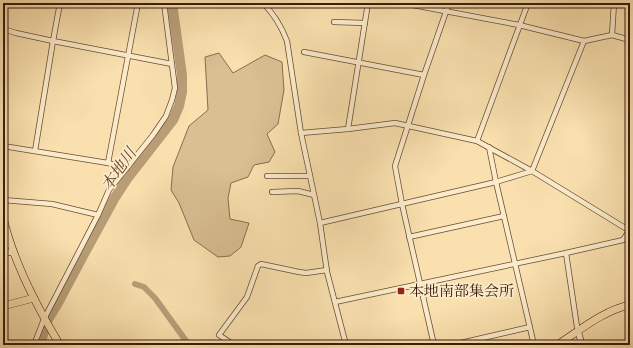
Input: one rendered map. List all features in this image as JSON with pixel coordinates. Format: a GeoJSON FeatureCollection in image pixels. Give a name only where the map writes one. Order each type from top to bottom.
{"type":"FeatureCollection","features":[{"type":"Feature","properties":{"kind":"main road"},"geometry":{"type":"LineString","coordinates":[[3,217],[14,253],[34,298],[60,345]]}},
{"type":"Feature","properties":{"kind":"main road"},"geometry":{"type":"LineString","coordinates":[[3,306],[34,298]]}},
{"type":"Feature","properties":{"kind":"main road"},"geometry":{"type":"LineString","coordinates":[[557,345],[602,316],[630,305]]}},
{"type":"Feature","properties":{"kind":"street"},"geometry":{"type":"LineString","coordinates":[[35,151],[60,3]]}},
{"type":"Feature","properties":{"kind":"street"},"geometry":{"type":"LineString","coordinates":[[108,163],[138,3]]}},
{"type":"Feature","properties":{"kind":"street"},"geometry":{"type":"LineString","coordinates":[[34,345],[109,190],[153,135],[166,116],[175,88],[164,3]]}},
{"type":"Feature","properties":{"kind":"street"},"geometry":{"type":"LineString","coordinates":[[263,3],[283,31],[287,41],[301,133],[320,223],[327,270],[346,345]]}},
{"type":"Feature","properties":{"kind":"street"},"geometry":{"type":"LineString","coordinates":[[348,129],[368,3]]}},
{"type":"Feature","properties":{"kind":"street"},"geometry":{"type":"LineString","coordinates":[[402,3],[519,26],[584,41],[612,35],[630,40]]}},
{"type":"Feature","properties":{"kind":"street"},"geometry":{"type":"LineString","coordinates":[[434,345],[409,237],[395,166],[407,125],[449,3]]}},
{"type":"Feature","properties":{"kind":"street"},"geometry":{"type":"LineString","coordinates":[[477,141],[528,3]]}},
{"type":"Feature","properties":{"kind":"street"},"geometry":{"type":"LineString","coordinates":[[612,35],[614,3]]}},
{"type":"Feature","properties":{"kind":"street"},"geometry":{"type":"LineString","coordinates":[[334,22],[364,22]]}},
{"type":"Feature","properties":{"kind":"street"},"geometry":{"type":"LineString","coordinates":[[3,29],[53,41],[172,64]]}},
{"type":"Feature","properties":{"kind":"street"},"geometry":{"type":"LineString","coordinates":[[532,171],[584,41]]}},
{"type":"Feature","properties":{"kind":"street"},"geometry":{"type":"LineString","coordinates":[[304,52],[424,75]]}},
{"type":"Feature","properties":{"kind":"street"},"geometry":{"type":"LineString","coordinates":[[301,133],[395,123],[477,141],[532,171],[629,231],[623,240],[335,302]]}},
{"type":"Feature","properties":{"kind":"street"},"geometry":{"type":"LineString","coordinates":[[3,146],[108,163],[127,168]]}},
{"type":"Feature","properties":{"kind":"street"},"geometry":{"type":"LineString","coordinates":[[489,147],[534,345]]}},
{"type":"Feature","properties":{"kind":"street"},"geometry":{"type":"LineString","coordinates":[[320,223],[496,182],[532,171]]}},
{"type":"Feature","properties":{"kind":"street"},"geometry":{"type":"LineString","coordinates":[[267,176],[310,176]]}},
{"type":"Feature","properties":{"kind":"street"},"geometry":{"type":"LineString","coordinates":[[272,192],[298,191],[314,195]]}},
{"type":"Feature","properties":{"kind":"street"},"geometry":{"type":"LineString","coordinates":[[3,200],[52,204],[98,215]]}},
{"type":"Feature","properties":{"kind":"street"},"geometry":{"type":"LineString","coordinates":[[409,237],[504,216]]}},
{"type":"Feature","properties":{"kind":"street"},"geometry":{"type":"LineString","coordinates":[[3,252],[14,253]]}},
{"type":"Feature","properties":{"kind":"street"},"geometry":{"type":"LineString","coordinates":[[566,253],[576,327],[582,345]]}},
{"type":"Feature","properties":{"kind":"street"},"geometry":{"type":"LineString","coordinates":[[258,345],[234,345],[219,335],[247,297],[258,266],[261,264],[306,273],[327,270]]}},
{"type":"Feature","properties":{"kind":"street"},"geometry":{"type":"LineString","coordinates":[[452,345],[530,327]]}},
{"type":"Feature","properties":{"kind":"shaded area"},"geometry":{"type":"Polygon","coordinates":[[[219,53],[233,73],[265,55],[282,62],[284,90],[278,124],[267,134],[275,152],[269,162],[254,165],[248,177],[231,183],[228,198],[230,219],[249,223],[241,247],[230,256],[218,257],[194,240],[179,203],[171,190],[173,167],[189,126],[208,110],[205,57],[219,53]]]}},
{"type":"Feature","properties":{"kind":"waterway","name":"本地川"},"geometry":{"type":"LineString","coordinates":[[40,345],[47,321],[114,199],[127,179],[173,120],[179,106],[182,92],[182,75],[172,3]]}},
{"type":"Feature","properties":{"kind":"waterway"},"geometry":{"type":"LineString","coordinates":[[135,284],[144,287],[155,298],[189,345]]}},
{"type":"Feature","properties":{"kind":"place","name":"本地南部集会所"},"geometry":{"type":"Point","coordinates":[401,291]}}]}
